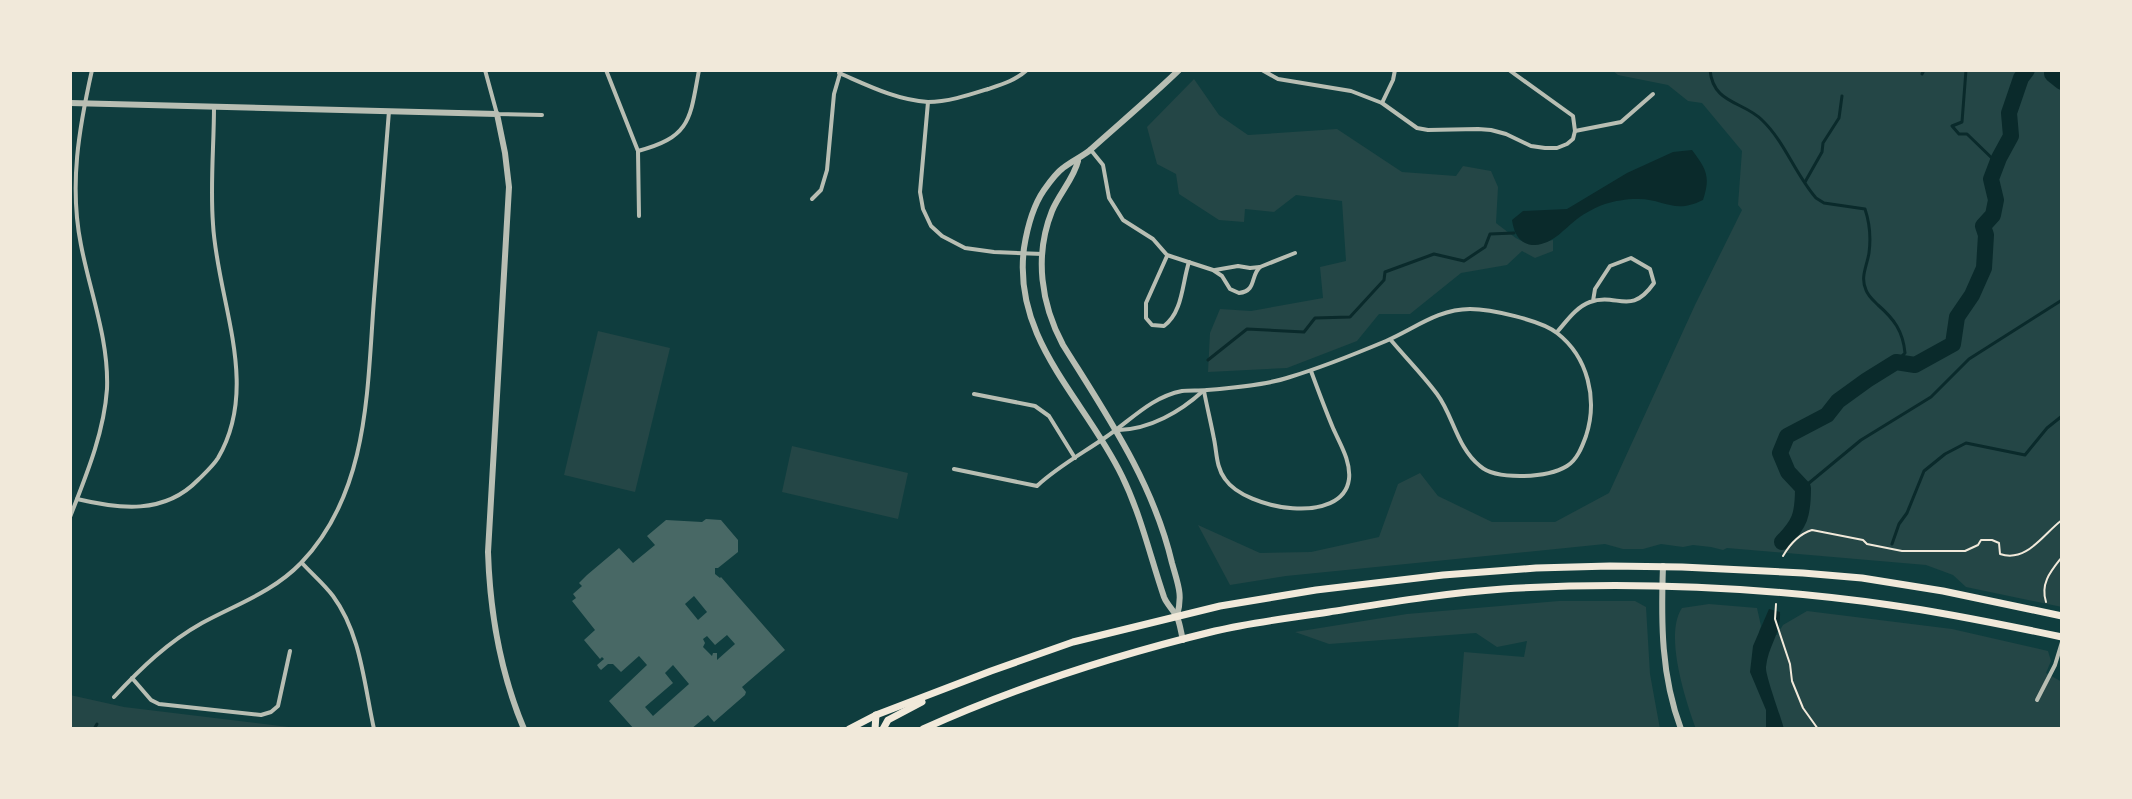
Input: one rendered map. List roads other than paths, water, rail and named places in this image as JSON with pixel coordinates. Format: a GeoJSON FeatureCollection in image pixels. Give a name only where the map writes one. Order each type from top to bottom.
{"type":"FeatureCollection","features":[{"type":"Feature","properties":{"kind":"main road"},"geometry":{"type":"LineString","coordinates":[[849,729],[876,715],[1073,642],[1263,598],[1443,575],[1536,568],[1663,566],[1862,578],[2062,616]]}},
{"type":"Feature","properties":{"kind":"main road"},"geometry":{"type":"LineString","coordinates":[[923,729],[1061,676],[1183,640],[1245,625],[1390,602],[1501,589],[1575,586],[1748,591],[1888,605],[1958,616],[2062,640]]}},
{"type":"Feature","properties":{"kind":"main road"},"geometry":{"type":"LineString","coordinates":[[883,729],[888,720],[945,690]]}},
{"type":"Feature","properties":{"kind":"main road"},"geometry":{"type":"LineString","coordinates":[[875,729],[876,715]]}},
{"type":"Feature","properties":{"kind":"street"},"geometry":{"type":"LineString","coordinates":[[70,517],[99,438],[107,387],[102,336],[80,242],[76,207],[78,139],[92,70]]}},
{"type":"Feature","properties":{"kind":"street"},"geometry":{"type":"LineString","coordinates":[[485,70],[497,114],[509,187],[488,552],[489,594],[504,673],[524,729]]}},
{"type":"Feature","properties":{"kind":"street"},"geometry":{"type":"LineString","coordinates":[[606,70],[638,151],[639,216]]}},
{"type":"Feature","properties":{"kind":"street"},"geometry":{"type":"LineString","coordinates":[[638,151],[662,145],[682,128],[692,112],[699,70]]}},
{"type":"Feature","properties":{"kind":"street"},"geometry":{"type":"LineString","coordinates":[[812,199],[821,190],[827,170],[834,94],[840,71],[885,94],[928,102],[957,98],[1000,85],[1019,78],[1027,70]]}},
{"type":"Feature","properties":{"kind":"street"},"geometry":{"type":"LineString","coordinates":[[1177,616],[1166,604],[1138,514],[1122,476],[1033,327],[1023,294],[1023,253],[1032,216],[1043,192],[1062,168],[1078,160],[1179,70]]}},
{"type":"Feature","properties":{"kind":"street"},"geometry":{"type":"LineString","coordinates":[[1262,70],[1278,79],[1351,91],[1382,103],[1417,128],[1491,130],[1531,146],[1545,148],[1557,148],[1573,139],[1573,116],[1509,70]]}},
{"type":"Feature","properties":{"kind":"street"},"geometry":{"type":"LineString","coordinates":[[1382,103],[1395,70]]}},
{"type":"Feature","properties":{"kind":"street"},"geometry":{"type":"LineString","coordinates":[[1575,131],[1621,122],[1653,94]]}},
{"type":"Feature","properties":{"kind":"street"},"geometry":{"type":"LineString","coordinates":[[928,102],[920,192],[931,226],[942,236],[965,248],[1043,254]]}},
{"type":"Feature","properties":{"kind":"street"},"geometry":{"type":"LineString","coordinates":[[70,103],[542,115]]}},
{"type":"Feature","properties":{"kind":"street"},"geometry":{"type":"LineString","coordinates":[[77,499],[133,508],[158,504],[194,485],[217,461],[229,436],[234,419],[236,377],[234,343],[213,222],[214,107]]}},
{"type":"Feature","properties":{"kind":"street"},"geometry":{"type":"LineString","coordinates":[[114,697],[149,660],[177,639],[264,593],[302,563],[323,535],[342,501],[361,443],[366,402],[389,111]]}},
{"type":"Feature","properties":{"kind":"street"},"geometry":{"type":"LineString","coordinates":[[1090,149],[1103,165],[1109,198],[1123,220],[1153,239],[1167,255],[1213,270],[1222,276],[1230,289],[1239,293],[1250,289],[1260,267]]}},
{"type":"Feature","properties":{"kind":"street"},"geometry":{"type":"LineString","coordinates":[[1078,160],[1051,213],[1044,240],[1044,299],[1052,325],[1063,345],[1138,469],[1168,543],[1181,600],[1177,616],[1183,640]]}},
{"type":"Feature","properties":{"kind":"street"},"geometry":{"type":"LineString","coordinates":[[70,244],[80,242]]}},
{"type":"Feature","properties":{"kind":"street"},"geometry":{"type":"LineString","coordinates":[[1213,270],[1260,267],[1295,253]]}},
{"type":"Feature","properties":{"kind":"street"},"geometry":{"type":"LineString","coordinates":[[1167,255],[1146,303],[1146,318],[1152,325],[1164,326],[1171,321],[1189,262]]}},
{"type":"Feature","properties":{"kind":"street"},"geometry":{"type":"LineString","coordinates":[[1557,332],[1573,314],[1593,301],[1629,302],[1645,296],[1654,283],[1650,269],[1631,258],[1610,266],[1595,289],[1593,301]]}},
{"type":"Feature","properties":{"kind":"street"},"geometry":{"type":"LineString","coordinates":[[954,469],[1037,486],[1131,416],[1164,397],[1181,392],[1285,379],[1390,339],[1429,318],[1470,309],[1502,313],[1543,325],[1557,332],[1575,353],[1588,377],[1592,403],[1591,421],[1582,448],[1567,467],[1531,476],[1496,474],[1480,467],[1459,440],[1438,395],[1390,339]]}},
{"type":"Feature","properties":{"kind":"street"},"geometry":{"type":"LineString","coordinates":[[1204,391],[1216,458],[1223,477],[1234,491],[1272,506],[1295,509],[1316,506],[1334,502],[1344,495],[1349,483],[1349,470],[1342,445],[1311,371]]}},
{"type":"Feature","properties":{"kind":"street"},"geometry":{"type":"LineString","coordinates":[[1116,430],[1136,430],[1185,407],[1204,391]]}},
{"type":"Feature","properties":{"kind":"street"},"geometry":{"type":"LineString","coordinates":[[974,394],[1035,406],[1049,416],[1075,458]]}},
{"type":"Feature","properties":{"kind":"street"},"geometry":{"type":"LineString","coordinates":[[302,563],[332,595],[349,622],[360,656],[374,729]]}},
{"type":"Feature","properties":{"kind":"street"},"geometry":{"type":"LineString","coordinates":[[1663,566],[1662,636],[1666,674],[1681,729]]}},
{"type":"Feature","properties":{"kind":"street"},"geometry":{"type":"LineString","coordinates":[[2037,700],[2055,665],[2062,640]]}},
{"type":"Feature","properties":{"kind":"street"},"geometry":{"type":"LineString","coordinates":[[132,678],[151,700],[159,704],[261,715],[278,706],[290,651]]}},
{"type":"Feature","properties":{"kind":"waterway"},"geometry":{"type":"LineString","coordinates":[[1710,70],[1712,81],[1723,96],[1754,114],[1770,129],[1816,198],[1824,203],[1865,209],[1870,242],[1864,285],[1900,332],[1905,353],[1896,362]]}},
{"type":"Feature","properties":{"kind":"waterway"},"geometry":{"type":"LineString","coordinates":[[1922,74],[1924,70]]}},
{"type":"Feature","properties":{"kind":"waterway"},"geometry":{"type":"LineString","coordinates":[[1966,70],[1962,122],[1952,126],[1959,134],[1967,134],[1997,163]]}},
{"type":"Feature","properties":{"kind":"waterway"},"geometry":{"type":"LineString","coordinates":[[1782,542],[1799,518],[1803,497],[1803,488],[1788,472],[1780,453],[1787,436],[1827,415],[1838,401],[1896,362],[1915,365],[1953,344],[1957,317],[1972,295],[1984,268],[1986,235],[1983,226],[1993,215],[1996,200],[1991,179],[2011,136],[2009,113],[2021,78],[2027,70]]}},
{"type":"Feature","properties":{"kind":"waterway"},"geometry":{"type":"LineString","coordinates":[[2052,70],[2052,74],[2062,82]]}},
{"type":"Feature","properties":{"kind":"waterway"},"geometry":{"type":"LineString","coordinates":[[1805,182],[1822,152],[1823,143],[1839,118],[1842,96]]}},
{"type":"Feature","properties":{"kind":"waterway"},"geometry":{"type":"LineString","coordinates":[[1208,360],[1247,329],[1304,332],[1315,318],[1350,317],[1384,280],[1385,272],[1434,254],[1464,261],[1485,247],[1490,234],[1514,233]]}},
{"type":"Feature","properties":{"kind":"waterway"},"geometry":{"type":"LineString","coordinates":[[1803,488],[1861,440],[1931,397],[1969,359],[2062,300]]}},
{"type":"Feature","properties":{"kind":"waterway"},"geometry":{"type":"LineString","coordinates":[[1892,544],[1924,471],[1945,454],[1966,443],[2025,455],[2047,428],[2062,416]]}},
{"type":"Feature","properties":{"kind":"waterway"},"geometry":{"type":"LineString","coordinates":[[94,729],[97,724]]}}]}
